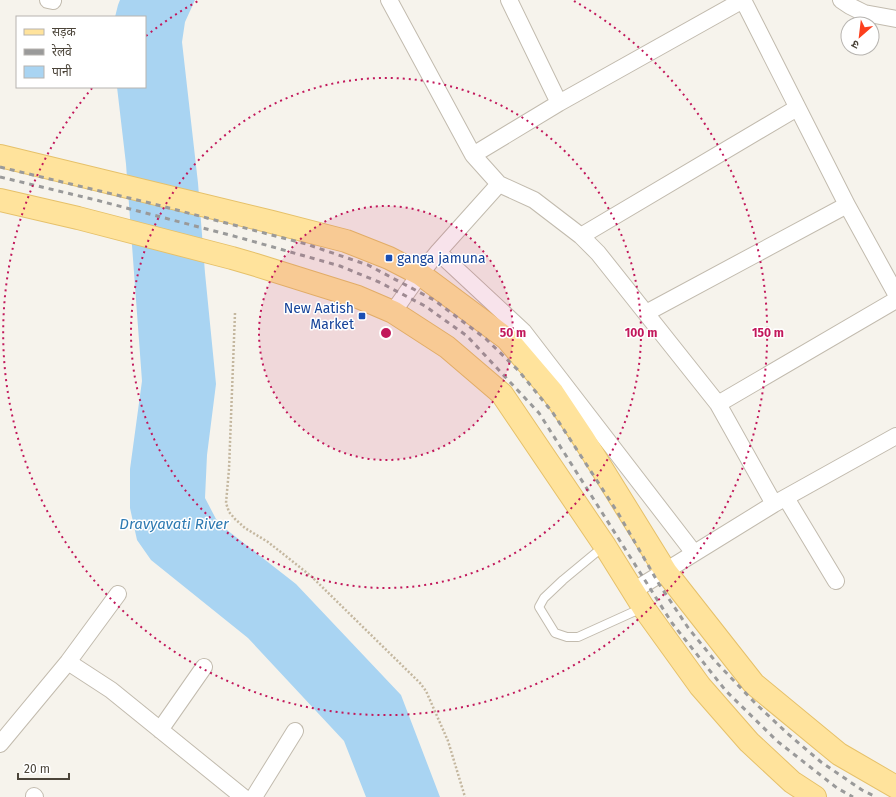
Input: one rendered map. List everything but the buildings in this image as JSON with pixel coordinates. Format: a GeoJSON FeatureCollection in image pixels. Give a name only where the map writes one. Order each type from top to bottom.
{"type":"FeatureCollection","features":[{"type":"Feature","properties":{"kind":"main road"},"geometry":{"type":"LineString","coordinates":[[0,156],[95,178],[346,241],[389,258],[420,274],[506,339],[553,393],[583,438],[666,572],[754,684],[839,754],[896,787]]}},
{"type":"Feature","properties":{"kind":"main road"},"geometry":{"type":"LineString","coordinates":[[0,200],[78,218],[256,265],[358,296],[393,312],[447,347],[502,394],[638,599],[700,686],[749,742],[807,795]]}},
{"type":"Feature","properties":{"kind":"street"},"geometry":{"type":"LineString","coordinates":[[389,0],[473,155],[499,184],[534,200],[581,236],[598,253],[718,404],[780,501],[836,581]]}},
{"type":"Feature","properties":{"kind":"street"},"geometry":{"type":"LineString","coordinates":[[473,155],[559,103],[743,0],[847,205],[896,294]]}},
{"type":"Feature","properties":{"kind":"street"},"geometry":{"type":"LineString","coordinates":[[511,1],[559,103]]}},
{"type":"Feature","properties":{"kind":"street"},"geometry":{"type":"LineString","coordinates":[[847,2],[864,13],[896,19]]}},
{"type":"Feature","properties":{"kind":"street"},"geometry":{"type":"LineString","coordinates":[[581,236],[797,108]]}},
{"type":"Feature","properties":{"kind":"street"},"geometry":{"type":"LineString","coordinates":[[393,312],[438,252],[499,184]]}},
{"type":"Feature","properties":{"kind":"street"},"geometry":{"type":"LineString","coordinates":[[646,314],[847,205]]}},
{"type":"Feature","properties":{"kind":"street"},"geometry":{"type":"LineString","coordinates":[[438,252],[523,331],[694,553]]}},
{"type":"Feature","properties":{"kind":"street"},"geometry":{"type":"LineString","coordinates":[[718,404],[896,300]]}},
{"type":"Feature","properties":{"kind":"street"},"geometry":{"type":"LineString","coordinates":[[638,599],[666,572],[694,553],[780,501],[896,436]]}},
{"type":"Feature","properties":{"kind":"street"},"geometry":{"type":"LineString","coordinates":[[0,744],[68,662],[118,594]]}},
{"type":"Feature","properties":{"kind":"street"},"geometry":{"type":"LineString","coordinates":[[68,662],[111,690],[243,797]]}},
{"type":"Feature","properties":{"kind":"street"},"geometry":{"type":"LineString","coordinates":[[160,730],[204,667]]}},
{"type":"Feature","properties":{"kind":"street"},"geometry":{"type":"LineString","coordinates":[[254,797],[295,731]]}},
{"type":"Feature","properties":{"kind":"lane"},"geometry":{"type":"LineString","coordinates":[[604,546],[544,598],[539,607],[555,633],[567,637],[578,637],[638,599]]}},
{"type":"Feature","properties":{"kind":"path"},"geometry":{"type":"LineString","coordinates":[[235,313],[229,469],[226,503],[229,512],[235,520],[245,528],[268,542],[311,576],[420,683],[426,691],[448,741],[465,797]]}},
{"type":"Feature","properties":{"kind":"water","name":"Dravyavati River"},"geometry":{"type":"Polygon","coordinates":[[[120,0],[195,0],[185,22],[182,42],[198,183],[216,384],[207,455],[205,498],[216,519],[227,530],[296,584],[401,695],[440,797],[366,797],[344,741],[248,638],[151,560],[137,540],[130,508],[130,469],[142,381],[126,164],[117,88],[146,88],[146,16],[115,16],[120,0]]]}},
{"type":"Feature","properties":{"kind":"railway"},"geometry":{"type":"LineString","coordinates":[[0,167],[150,203],[306,244],[368,265],[434,300],[486,339],[518,370],[553,413],[618,513],[659,584],[689,629],[716,662],[756,704],[821,762],[862,790],[876,797]]}},
{"type":"Feature","properties":{"kind":"railway"},"geometry":{"type":"LineString","coordinates":[[0,177],[96,200],[340,266],[379,282],[425,306],[467,336],[539,413],[672,623],[726,691],[777,741],[837,788],[853,797]]}},
{"type":"Feature","properties":{"kind":"place","name":"ganga jamuna"},"geometry":{"type":"Point","coordinates":[389,258]}},
{"type":"Feature","properties":{"kind":"place","name":"New Aatish Market"},"geometry":{"type":"Point","coordinates":[362,316]}}]}
